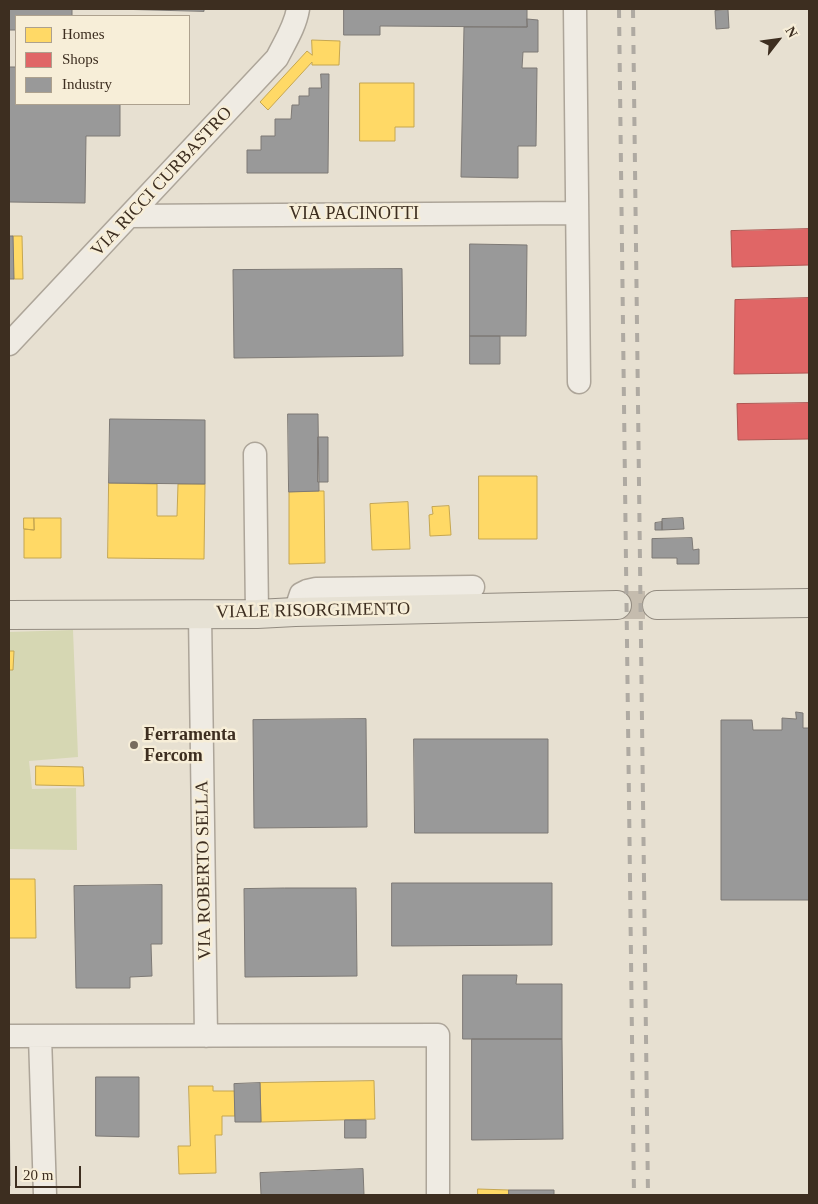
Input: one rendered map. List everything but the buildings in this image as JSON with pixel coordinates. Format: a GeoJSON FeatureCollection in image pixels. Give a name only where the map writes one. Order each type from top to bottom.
{"type":"FeatureCollection","features":[{"type":"Feature","properties":{"kind":"main road"},"geometry":{"type":"LineString","coordinates":[[657,605],[809,603]]}},
{"type":"Feature","properties":{"kind":"main road","name":"VIALE RISORGIMENTO"},"geometry":{"type":"LineString","coordinates":[[9,615],[257,614],[617,605]]}},
{"type":"Feature","properties":{"kind":"street","name":"VIA RICCI CURBASTRO"},"geometry":{"type":"LineString","coordinates":[[9,344],[277,58],[296,18],[298,9]]}},
{"type":"Feature","properties":{"kind":"street"},"geometry":{"type":"LineString","coordinates":[[575,9],[579,382]]}},
{"type":"Feature","properties":{"kind":"street","name":"VIA PACINOTTI"},"geometry":{"type":"LineString","coordinates":[[130,216],[577,213]]}},
{"type":"Feature","properties":{"kind":"street"},"geometry":{"type":"LineString","coordinates":[[254,454],[257,614]]}},
{"type":"Feature","properties":{"kind":"street"},"geometry":{"type":"LineString","coordinates":[[295,612],[302,594],[316,589],[473,587]]}},
{"type":"Feature","properties":{"kind":"street","name":"VIA ROBERTO SELLA"},"geometry":{"type":"LineString","coordinates":[[200,614],[206,1036]]}},
{"type":"Feature","properties":{"kind":"street"},"geometry":{"type":"LineString","coordinates":[[9,1036],[438,1035],[438,1195]]}},
{"type":"Feature","properties":{"kind":"street"},"geometry":{"type":"LineString","coordinates":[[40,1036],[45,1195]]}},
{"type":"Feature","properties":{"kind":"green space"},"geometry":{"type":"Polygon","coordinates":[[[73,630],[78,757],[29,761],[32,789],[76,788],[77,850],[9,849],[9,632],[73,630]]]}},
{"type":"Feature","properties":{"kind":"tunnel"},"geometry":{"type":"LineString","coordinates":[[617,605],[657,605]]}},
{"type":"Feature","properties":{"kind":"railway"},"geometry":{"type":"LineString","coordinates":[[619,9],[634,1195]]}},
{"type":"Feature","properties":{"kind":"railway"},"geometry":{"type":"LineString","coordinates":[[633,9],[648,1195]]}},
{"type":"Feature","properties":{"kind":"place","name":"Ferramenta Fercom"},"geometry":{"type":"Point","coordinates":[134,745]}}]}
